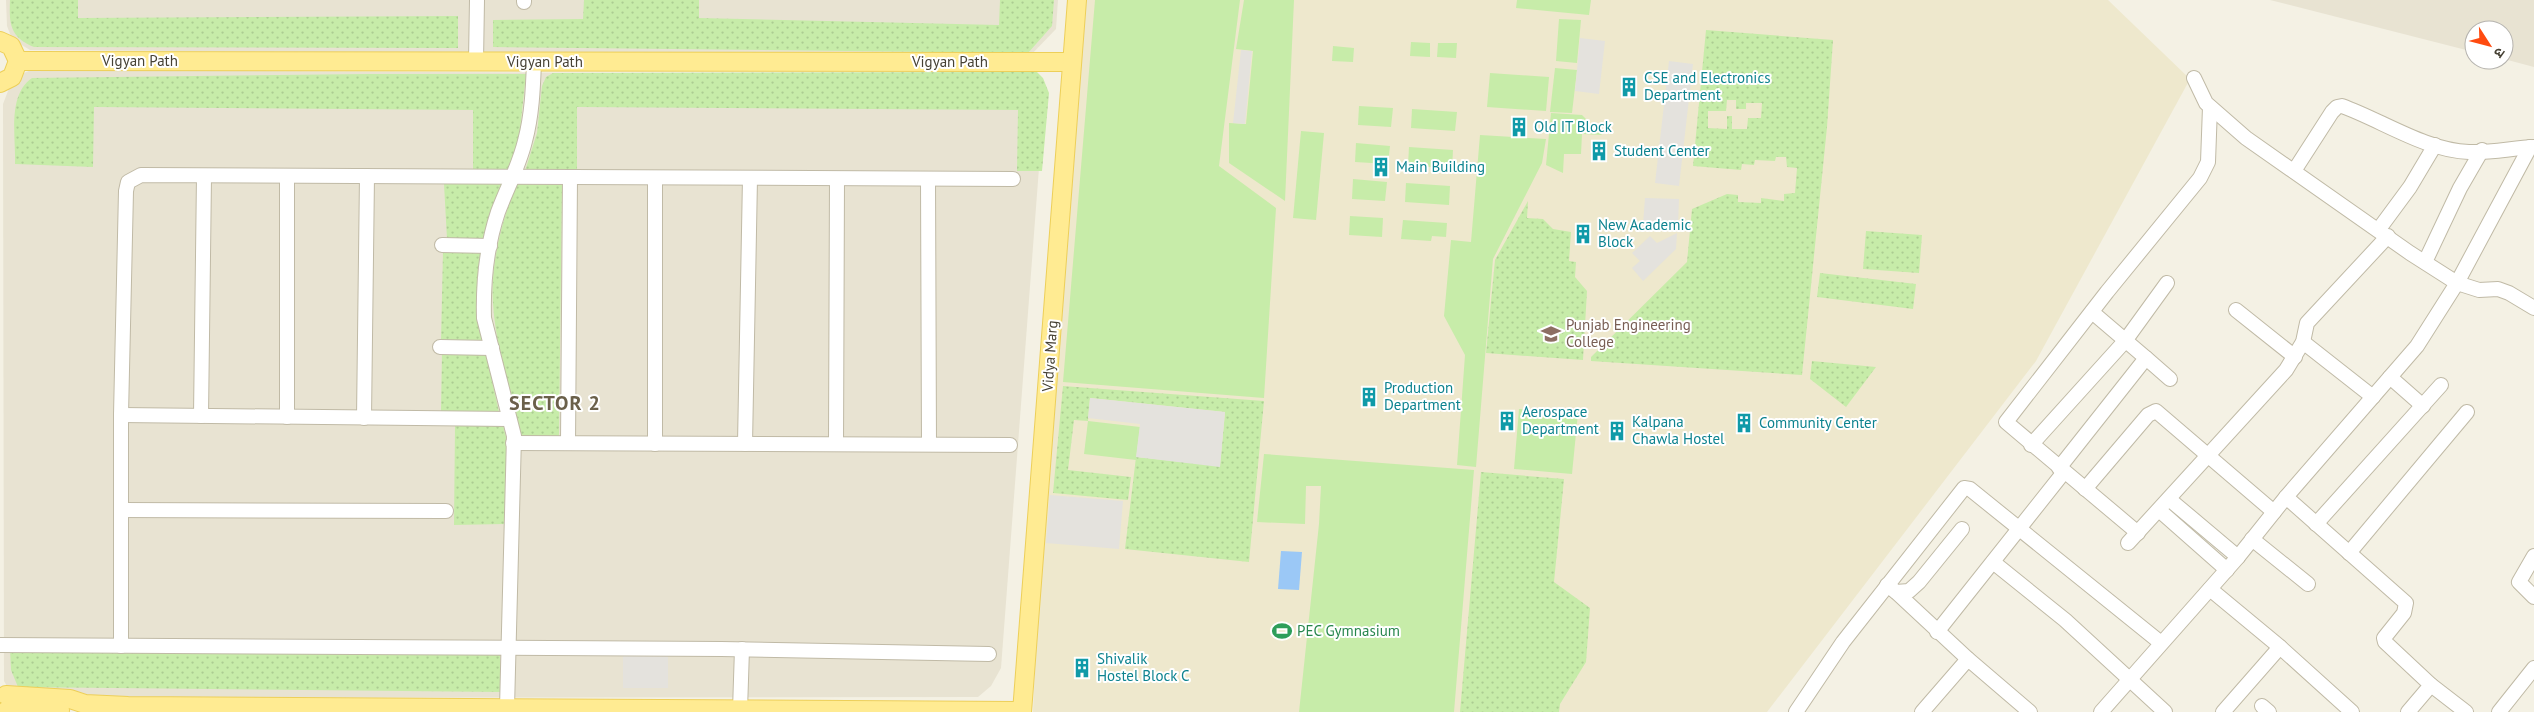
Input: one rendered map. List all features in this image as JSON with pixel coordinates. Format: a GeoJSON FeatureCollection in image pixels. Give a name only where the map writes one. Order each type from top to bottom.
{"type":"FeatureCollection","features":[{"type":"Feature","properties":{"kind":"main road","name":"Vidya Marg"},"geometry":{"type":"LineString","coordinates":[[1016,712],[1066,62],[1065,0]]}},
{"type":"Feature","properties":{"kind":"main road","name":"Vidya Marg"},"geometry":{"type":"LineString","coordinates":[[1066,62],[1077,0]]}},
{"type":"Feature","properties":{"kind":"main road"},"geometry":{"type":"LineString","coordinates":[[2,37],[11,46],[18,61],[12,77],[2,86]]}},
{"type":"Feature","properties":{"kind":"main road","name":"Vigyan Path"},"geometry":{"type":"LineString","coordinates":[[18,61],[1066,62]]}},
{"type":"Feature","properties":{"kind":"main road"},"geometry":{"type":"LineString","coordinates":[[5,702],[70,699],[85,704],[486,710],[507,708],[1016,712]]}},
{"type":"Feature","properties":{"kind":"street"},"geometry":{"type":"LineString","coordinates":[[476,0],[476,62]]}},
{"type":"Feature","properties":{"kind":"street"},"geometry":{"type":"LineString","coordinates":[[507,708],[514,443],[484,318],[483,298],[490,246],[498,214],[528,129],[534,62]]}},
{"type":"Feature","properties":{"kind":"street"},"geometry":{"type":"LineString","coordinates":[[2194,78],[2202,98],[2246,138],[2424,262],[2457,283],[2479,290],[2498,289],[2510,293],[2534,308]]}},
{"type":"Feature","properties":{"kind":"street"},"geometry":{"type":"LineString","coordinates":[[2210,106],[2208,162],[2204,172],[2006,422],[2085,489],[2133,538],[2255,404],[2295,357],[2303,342],[2307,323],[2384,233],[2435,145]]}},
{"type":"Feature","properties":{"kind":"street"},"geometry":{"type":"LineString","coordinates":[[2102,712],[2128,679],[2227,570],[2286,497],[2417,346],[2457,283],[2531,153],[2482,150],[2469,152],[2435,145],[2342,106],[2337,107],[2294,172]]}},
{"type":"Feature","properties":{"kind":"street"},"geometry":{"type":"LineString","coordinates":[[2424,262],[2460,188],[2482,150]]}},
{"type":"Feature","properties":{"kind":"street"},"geometry":{"type":"LineString","coordinates":[[121,646],[121,416],[128,182],[141,175],[1013,179]]}},
{"type":"Feature","properties":{"kind":"street"},"geometry":{"type":"LineString","coordinates":[[201,416],[204,176]]}},
{"type":"Feature","properties":{"kind":"street"},"geometry":{"type":"LineString","coordinates":[[287,176],[287,417]]}},
{"type":"Feature","properties":{"kind":"street"},"geometry":{"type":"LineString","coordinates":[[364,418],[367,176]]}},
{"type":"Feature","properties":{"kind":"street"},"geometry":{"type":"LineString","coordinates":[[568,443],[570,177]]}},
{"type":"Feature","properties":{"kind":"street"},"geometry":{"type":"LineString","coordinates":[[655,178],[655,444]]}},
{"type":"Feature","properties":{"kind":"street"},"geometry":{"type":"LineString","coordinates":[[745,444],[750,178]]}},
{"type":"Feature","properties":{"kind":"street"},"geometry":{"type":"LineString","coordinates":[[836,444],[837,178]]}},
{"type":"Feature","properties":{"kind":"street"},"geometry":{"type":"LineString","coordinates":[[928,179],[930,444]]}},
{"type":"Feature","properties":{"kind":"street"},"geometry":{"type":"LineString","coordinates":[[442,245],[490,246]]}},
{"type":"Feature","properties":{"kind":"street"},"geometry":{"type":"LineString","coordinates":[[2031,445],[2125,340],[2167,283]]}},
{"type":"Feature","properties":{"kind":"street"},"geometry":{"type":"LineString","coordinates":[[2236,310],[2295,357]]}},
{"type":"Feature","properties":{"kind":"street"},"geometry":{"type":"LineString","coordinates":[[2092,312],[2170,379]]}},
{"type":"Feature","properties":{"kind":"street"},"geometry":{"type":"LineString","coordinates":[[2303,342],[2374,397]]}},
{"type":"Feature","properties":{"kind":"street"},"geometry":{"type":"LineString","coordinates":[[440,347],[492,348]]}},
{"type":"Feature","properties":{"kind":"street"},"geometry":{"type":"LineString","coordinates":[[1937,632],[2019,530],[2146,358]]}},
{"type":"Feature","properties":{"kind":"street"},"geometry":{"type":"LineString","coordinates":[[2390,377],[2422,406]]}},
{"type":"Feature","properties":{"kind":"street"},"geometry":{"type":"LineString","coordinates":[[2316,524],[2441,385]]}},
{"type":"Feature","properties":{"kind":"street"},"geometry":{"type":"LineString","coordinates":[[2085,489],[2152,412],[2160,413],[2274,512]]}},
{"type":"Feature","properties":{"kind":"street"},"geometry":{"type":"LineString","coordinates":[[2349,553],[2467,412]]}},
{"type":"Feature","properties":{"kind":"street"},"geometry":{"type":"LineString","coordinates":[[121,416],[509,419]]}},
{"type":"Feature","properties":{"kind":"street"},"geometry":{"type":"LineString","coordinates":[[514,443],[1010,445]]}},
{"type":"Feature","properties":{"kind":"street"},"geometry":{"type":"LineString","coordinates":[[1796,712],[1843,642],[1892,589],[1964,488],[1970,489],[2161,643]]}},
{"type":"Feature","properties":{"kind":"street"},"geometry":{"type":"LineString","coordinates":[[2286,497],[2406,603],[2404,613],[2384,638],[2385,642],[2432,685],[2466,712]]}},
{"type":"Feature","properties":{"kind":"street"},"geometry":{"type":"LineString","coordinates":[[2169,499],[2238,557]]}},
{"type":"Feature","properties":{"kind":"street"},"geometry":{"type":"LineString","coordinates":[[121,510],[446,511]]}},
{"type":"Feature","properties":{"kind":"street"},"geometry":{"type":"LineString","coordinates":[[2159,510],[2227,570]]}},
{"type":"Feature","properties":{"kind":"street"},"geometry":{"type":"LineString","coordinates":[[1892,589],[1908,591],[1919,582],[1962,529]]}},
{"type":"Feature","properties":{"kind":"street"},"geometry":{"type":"LineString","coordinates":[[2252,539],[2308,584]]}},
{"type":"Feature","properties":{"kind":"street"},"geometry":{"type":"LineString","coordinates":[[2534,556],[2519,582],[2534,597]]}},
{"type":"Feature","properties":{"kind":"street"},"geometry":{"type":"LineString","coordinates":[[1993,562],[2065,620],[2165,712]]}},
{"type":"Feature","properties":{"kind":"street"},"geometry":{"type":"LineString","coordinates":[[1892,589],[1937,632],[2027,711]]}},
{"type":"Feature","properties":{"kind":"street"},"geometry":{"type":"LineString","coordinates":[[2210,589],[2280,647],[2352,712]]}},
{"type":"Feature","properties":{"kind":"street"},"geometry":{"type":"LineString","coordinates":[[0,645],[742,649],[989,654]]}},
{"type":"Feature","properties":{"kind":"street"},"geometry":{"type":"LineString","coordinates":[[2223,712],[2280,647]]}},
{"type":"Feature","properties":{"kind":"street"},"geometry":{"type":"LineString","coordinates":[[740,710],[742,649]]}},
{"type":"Feature","properties":{"kind":"street"},"geometry":{"type":"LineString","coordinates":[[1922,712],[1968,659]]}},
{"type":"Feature","properties":{"kind":"street"},"geometry":{"type":"LineString","coordinates":[[2499,712],[2534,668]]}},
{"type":"Feature","properties":{"kind":"street"},"geometry":{"type":"LineString","coordinates":[[2408,712],[2432,685]]}},
{"type":"Feature","properties":{"kind":"shaded area"},"geometry":{"type":"Polygon","coordinates":[[[6,0],[1058,0],[1056,29],[1029,57],[30,50],[12,39],[7,26],[6,0]]]}},
{"type":"Feature","properties":{"kind":"shaded area","name":"Punjab Engineering College"},"geometry":{"type":"Polygon","coordinates":[[[1077,0],[2108,0],[2190,79],[2036,361],[1767,712],[1033,712],[1047,382],[1077,0]]]}},
{"type":"Feature","properties":{"kind":"shaded area"},"geometry":{"type":"Polygon","coordinates":[[[2270,0],[2534,0],[2534,67],[2514,62],[2514,20],[2464,20],[2464,49],[2270,0]]]}},
{"type":"Feature","properties":{"kind":"shaded area"},"geometry":{"type":"Polygon","coordinates":[[[1580,38],[1605,41],[1599,94],[1575,91],[1580,38]]]}},
{"type":"Feature","properties":{"kind":"shaded area"},"geometry":{"type":"Polygon","coordinates":[[[1241,50],[1252,51],[1245,124],[1233,123],[1241,50]]]}},
{"type":"Feature","properties":{"kind":"shaded area"},"geometry":{"type":"Polygon","coordinates":[[[1669,61],[1693,64],[1679,186],[1655,183],[1669,61]]]}},
{"type":"Feature","properties":{"kind":"shaded area"},"geometry":{"type":"Polygon","coordinates":[[[31,70],[1035,75],[1045,89],[1001,668],[991,686],[978,697],[22,698],[11,693],[4,681],[3,104],[13,78],[31,70]]]}},
{"type":"Feature","properties":{"kind":"shaded area"},"geometry":{"type":"Polygon","coordinates":[[[1645,198],[1679,199],[1678,227],[1643,224],[1645,198]]]}},
{"type":"Feature","properties":{"kind":"shaded area"},"geometry":{"type":"Polygon","coordinates":[[[1677,233],[1676,249],[1643,281],[1632,268],[1640,261],[1632,253],[1650,236],[1657,243],[1677,233]]]}},
{"type":"Feature","properties":{"kind":"shaded area"},"geometry":{"type":"Polygon","coordinates":[[[1090,398],[1225,412],[1220,467],[1136,457],[1140,424],[1088,418],[1090,398]]]}},
{"type":"Feature","properties":{"kind":"shaded area"},"geometry":{"type":"Polygon","coordinates":[[[1050,495],[1123,501],[1119,549],[1046,543],[1050,495]]]}},
{"type":"Feature","properties":{"kind":"shaded area"},"geometry":{"type":"Polygon","coordinates":[[[623,656],[668,656],[668,688],[623,688],[623,656]]]}},
{"type":"Feature","properties":{"kind":"green space"},"geometry":{"type":"Polygon","coordinates":[[[10,0],[78,0],[78,18],[458,16],[458,48],[34,47],[20,39],[13,29],[10,16],[10,0]]]}},
{"type":"Feature","properties":{"kind":"green space"},"geometry":{"type":"Polygon","coordinates":[[[584,0],[699,0],[699,18],[999,25],[1000,0],[1054,0],[1052,26],[1028,53],[493,47],[493,20],[583,19],[584,0]]]}},
{"type":"Feature","properties":{"kind":"green space"},"geometry":{"type":"Polygon","coordinates":[[[1095,0],[1240,0],[1219,166],[1276,208],[1264,398],[1063,382],[1095,0]]]}},
{"type":"Feature","properties":{"kind":"green space"},"geometry":{"type":"Polygon","coordinates":[[[1244,0],[1294,0],[1285,201],[1229,163],[1229,123],[1246,124],[1253,51],[1236,49],[1244,0]]]}},
{"type":"Feature","properties":{"kind":"green space"},"geometry":{"type":"Polygon","coordinates":[[[1517,0],[1591,0],[1589,15],[1516,8],[1517,0]]]}},
{"type":"Feature","properties":{"kind":"green space"},"geometry":{"type":"Polygon","coordinates":[[[1559,19],[1581,20],[1577,63],[1556,61],[1559,19]]]}},
{"type":"Feature","properties":{"kind":"green space"},"geometry":{"type":"Polygon","coordinates":[[[1706,30],[1833,40],[1827,127],[1802,375],[1591,361],[1591,357],[1687,262],[1692,209],[1727,194],[1738,195],[1738,202],[1761,203],[1761,198],[1784,201],[1784,194],[1795,193],[1797,168],[1787,167],[1786,157],[1776,157],[1775,161],[1755,160],[1754,165],[1742,164],[1741,170],[1693,166],[1706,30]],[[1727,100],[1726,111],[1708,111],[1708,128],[1727,129],[1727,116],[1732,116],[1732,129],[1747,129],[1748,118],[1761,118],[1762,103],[1746,103],[1746,109],[1736,109],[1736,100],[1727,100]]]}},
{"type":"Feature","properties":{"kind":"green space"},"geometry":{"type":"Polygon","coordinates":[[[1411,42],[1430,43],[1430,57],[1410,56],[1411,42]]]}},
{"type":"Feature","properties":{"kind":"green space"},"geometry":{"type":"Polygon","coordinates":[[[1438,43],[1457,43],[1456,58],[1437,57],[1438,43]]]}},
{"type":"Feature","properties":{"kind":"green space"},"geometry":{"type":"Polygon","coordinates":[[[1333,46],[1354,48],[1353,62],[1332,61],[1333,46]]]}},
{"type":"Feature","properties":{"kind":"green space"},"geometry":{"type":"Polygon","coordinates":[[[1555,68],[1577,70],[1572,113],[1550,112],[1555,68]]]}},
{"type":"Feature","properties":{"kind":"green space"},"geometry":{"type":"Polygon","coordinates":[[[1037,72],[1043,78],[1049,93],[1042,171],[1017,171],[1018,110],[577,107],[577,172],[525,171],[537,133],[542,86],[546,77],[553,73],[1037,72]]]}},
{"type":"Feature","properties":{"kind":"green space"},"geometry":{"type":"Polygon","coordinates":[[[1490,73],[1549,77],[1546,111],[1487,107],[1490,73]]]}},
{"type":"Feature","properties":{"kind":"green space"},"geometry":{"type":"Polygon","coordinates":[[[526,74],[519,139],[509,172],[473,171],[473,110],[94,107],[93,167],[15,164],[14,129],[16,106],[24,85],[32,78],[526,74]]]}},
{"type":"Feature","properties":{"kind":"green space"},"geometry":{"type":"Polygon","coordinates":[[[1359,106],[1393,108],[1391,127],[1358,125],[1359,106]]]}},
{"type":"Feature","properties":{"kind":"green space"},"geometry":{"type":"Polygon","coordinates":[[[1412,109],[1457,112],[1455,131],[1411,128],[1412,109]]]}},
{"type":"Feature","properties":{"kind":"green space"},"geometry":{"type":"Polygon","coordinates":[[[1551,113],[1582,115],[1602,135],[1582,134],[1581,154],[1564,154],[1563,173],[1546,165],[1551,113]]]}},
{"type":"Feature","properties":{"kind":"green space"},"geometry":{"type":"Polygon","coordinates":[[[1301,131],[1324,133],[1316,220],[1293,218],[1301,131]]]}},
{"type":"Feature","properties":{"kind":"green space"},"geometry":{"type":"Polygon","coordinates":[[[1480,135],[1546,139],[1542,163],[1493,259],[1476,467],[1457,465],[1465,355],[1444,316],[1451,240],[1471,242],[1480,135]]]}},
{"type":"Feature","properties":{"kind":"green space"},"geometry":{"type":"Polygon","coordinates":[[[1356,143],[1390,146],[1388,164],[1355,162],[1356,143]]]}},
{"type":"Feature","properties":{"kind":"green space"},"geometry":{"type":"Polygon","coordinates":[[[1409,147],[1453,150],[1452,169],[1408,165],[1409,147]]]}},
{"type":"Feature","properties":{"kind":"green space"},"geometry":{"type":"Polygon","coordinates":[[[1353,179],[1387,182],[1385,201],[1352,199],[1353,179]]]}},
{"type":"Feature","properties":{"kind":"green space"},"geometry":{"type":"Polygon","coordinates":[[[503,183],[487,240],[447,239],[444,184],[503,183]]]}},
{"type":"Feature","properties":{"kind":"green space"},"geometry":{"type":"Polygon","coordinates":[[[1406,183],[1450,186],[1449,205],[1405,202],[1406,183]]]}},
{"type":"Feature","properties":{"kind":"green space"},"geometry":{"type":"Polygon","coordinates":[[[516,184],[562,185],[559,439],[522,438],[497,338],[493,304],[493,274],[498,243],[516,184]]]}},
{"type":"Feature","properties":{"kind":"green space"},"geometry":{"type":"Polygon","coordinates":[[[1528,201],[1527,218],[1543,219],[1553,229],[1571,232],[1569,261],[1576,262],[1575,277],[1587,291],[1583,360],[1486,353],[1495,260],[1528,201]]]}},
{"type":"Feature","properties":{"kind":"green space"},"geometry":{"type":"Polygon","coordinates":[[[1350,216],[1383,218],[1382,237],[1349,235],[1350,216]]]}},
{"type":"Feature","properties":{"kind":"green space"},"geometry":{"type":"Polygon","coordinates":[[[1403,220],[1447,223],[1446,237],[1432,236],[1431,241],[1401,239],[1403,220]]]}},
{"type":"Feature","properties":{"kind":"green space"},"geometry":{"type":"Polygon","coordinates":[[[1866,231],[1922,235],[1919,273],[1863,269],[1866,231]]]}},
{"type":"Feature","properties":{"kind":"green space"},"geometry":{"type":"Polygon","coordinates":[[[443,251],[484,252],[486,344],[441,342],[443,251]]]}},
{"type":"Feature","properties":{"kind":"green space"},"geometry":{"type":"Polygon","coordinates":[[[1820,273],[1916,284],[1913,309],[1817,297],[1820,273]]]}},
{"type":"Feature","properties":{"kind":"green space"},"geometry":{"type":"Polygon","coordinates":[[[442,352],[486,353],[499,412],[441,411],[442,352]]]}},
{"type":"Feature","properties":{"kind":"green space"},"geometry":{"type":"Polygon","coordinates":[[[1812,361],[1876,367],[1846,407],[1810,379],[1812,361]]]}},
{"type":"Feature","properties":{"kind":"green space"},"geometry":{"type":"Polygon","coordinates":[[[1063,386],[1264,401],[1249,562],[1125,549],[1136,457],[1220,466],[1225,412],[1090,398],[1088,421],[1074,420],[1068,470],[1131,477],[1128,500],[1053,493],[1063,386]]]}},
{"type":"Feature","properties":{"kind":"green space"},"geometry":{"type":"Polygon","coordinates":[[[1519,409],[1578,413],[1572,474],[1514,469],[1519,409]]]}},
{"type":"Feature","properties":{"kind":"green space"},"geometry":{"type":"Polygon","coordinates":[[[1088,421],[1140,427],[1136,460],[1084,454],[1088,421]]]}},
{"type":"Feature","properties":{"kind":"green space"},"geometry":{"type":"Polygon","coordinates":[[[503,425],[507,441],[505,524],[454,525],[455,426],[503,425]]]}},
{"type":"Feature","properties":{"kind":"green space"},"geometry":{"type":"Polygon","coordinates":[[[1264,454],[1474,470],[1454,712],[1299,712],[1319,524],[1321,486],[1306,486],[1305,524],[1257,522],[1264,454]]]}},
{"type":"Feature","properties":{"kind":"green space"},"geometry":{"type":"Polygon","coordinates":[[[1481,472],[1564,479],[1554,582],[1590,608],[1586,662],[1560,704],[1559,712],[1460,712],[1481,472]]]}},
{"type":"Feature","properties":{"kind":"green space"},"geometry":{"type":"Polygon","coordinates":[[[10,649],[500,651],[501,692],[18,687],[11,670],[10,649]]]}},
{"type":"Feature","properties":{"kind":"water"},"geometry":{"type":"Polygon","coordinates":[[[1281,551],[1302,552],[1299,590],[1278,589],[1281,551]]]}},
{"type":"Feature","properties":{"kind":"place","name":"CSE and Electronics Department"},"geometry":{"type":"Point","coordinates":[1629,87]}},
{"type":"Feature","properties":{"kind":"place","name":"Old IT Block"},"geometry":{"type":"Point","coordinates":[1519,127]}},
{"type":"Feature","properties":{"kind":"place","name":"Student Center"},"geometry":{"type":"Point","coordinates":[1599,151]}},
{"type":"Feature","properties":{"kind":"place","name":"Main Building"},"geometry":{"type":"Point","coordinates":[1381,167]}},
{"type":"Feature","properties":{"kind":"place","name":"New Academic Block"},"geometry":{"type":"Point","coordinates":[1583,234]}},
{"type":"Feature","properties":{"kind":"place","name":"Punjab Engineering College"},"geometry":{"type":"Point","coordinates":[1551,334]}},
{"type":"Feature","properties":{"kind":"place","name":"Production Department"},"geometry":{"type":"Point","coordinates":[1369,397]}},
{"type":"Feature","properties":{"kind":"place","name":"Aerospace Department"},"geometry":{"type":"Point","coordinates":[1507,421]}},
{"type":"Feature","properties":{"kind":"place","name":"Community Center"},"geometry":{"type":"Point","coordinates":[1744,423]}},
{"type":"Feature","properties":{"kind":"place","name":"Kalpana Chawla Hostel"},"geometry":{"type":"Point","coordinates":[1617,431]}},
{"type":"Feature","properties":{"kind":"place","name":"PEC Gymnasium"},"geometry":{"type":"Point","coordinates":[1282,631]}},
{"type":"Feature","properties":{"kind":"place","name":"Shivalik Hostel Block C"},"geometry":{"type":"Point","coordinates":[1082,668]}},
{"type":"Feature","properties":{"kind":"district","name":"SECTOR 2"},"geometry":{"type":"Point","coordinates":[555,403]}}]}
